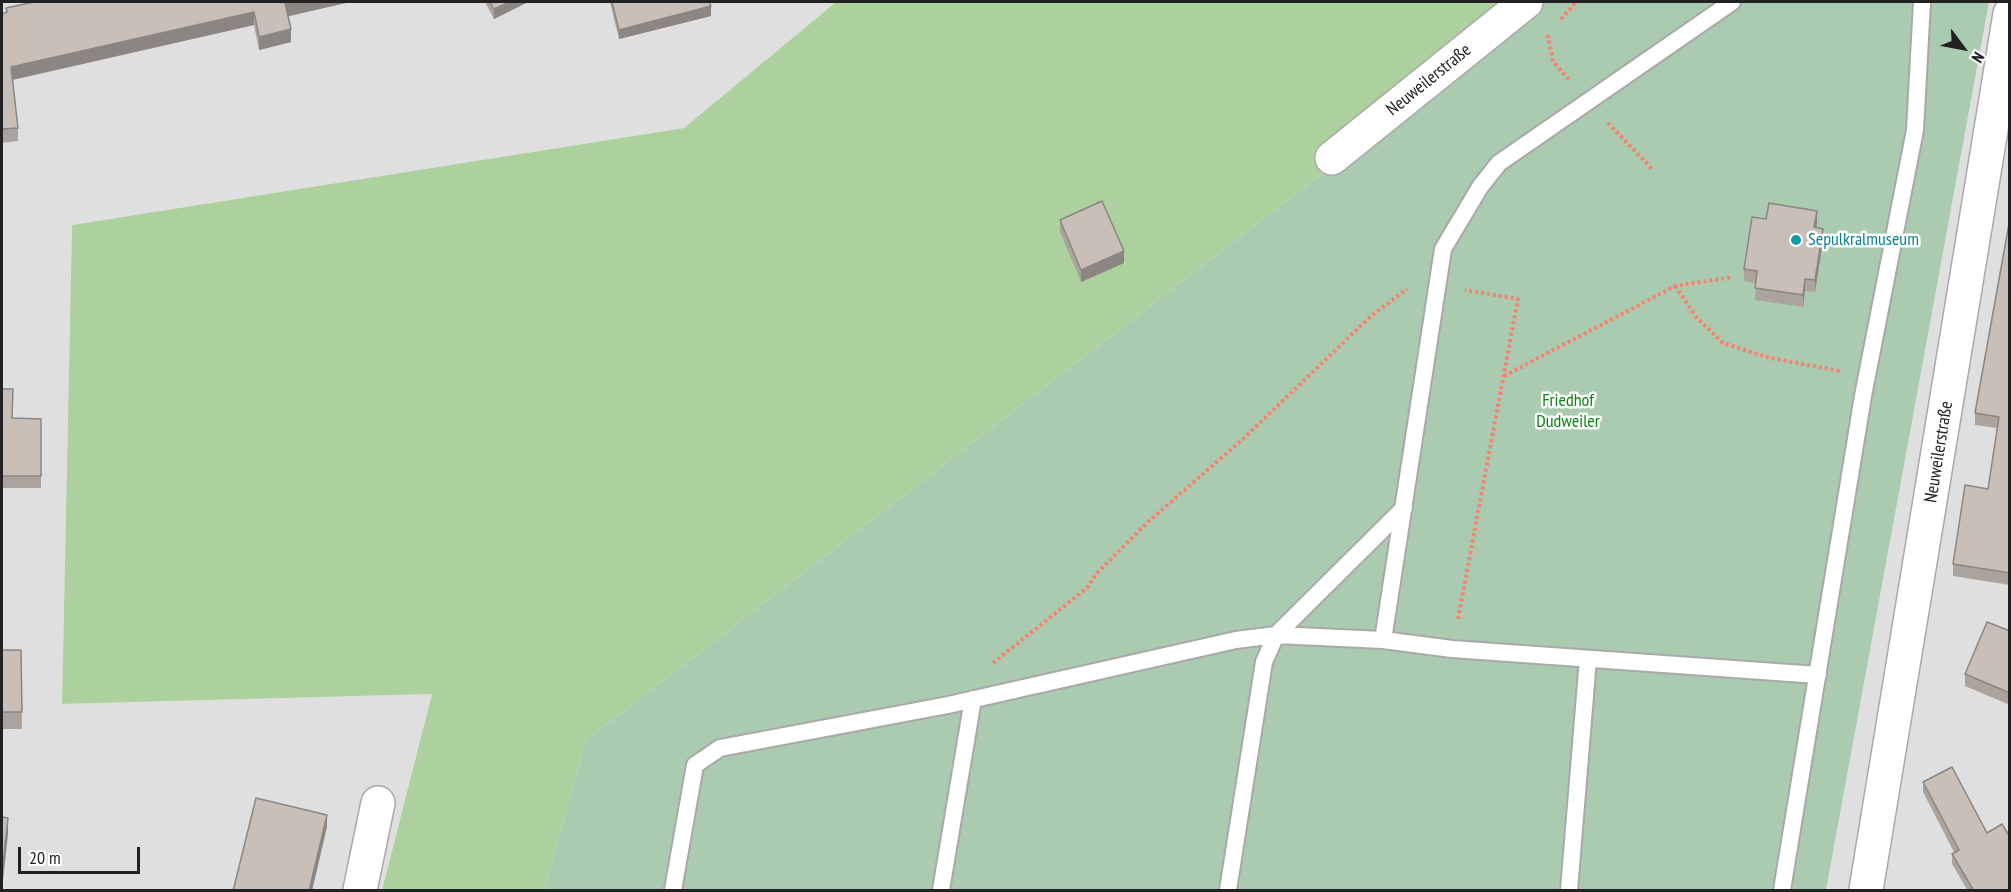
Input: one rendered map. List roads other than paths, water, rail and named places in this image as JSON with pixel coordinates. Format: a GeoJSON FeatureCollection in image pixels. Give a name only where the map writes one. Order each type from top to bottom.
{"type":"FeatureCollection","features":[{"type":"Feature","properties":{"kind":"street","name":"Neuweilerstraße"},"geometry":{"type":"LineString","coordinates":[[1332,158],[1526,2]]}},
{"type":"Feature","properties":{"kind":"street","name":"Neuweilerstraße"},"geometry":{"type":"LineString","coordinates":[[1866,891],[2010,14]]}},
{"type":"Feature","properties":{"kind":"street"},"geometry":{"type":"LineString","coordinates":[[360,891],[378,803]]}},
{"type":"Feature","properties":{"kind":"lane"},"geometry":{"type":"LineString","coordinates":[[1383,640],[1443,249],[1480,187],[1499,163],[1732,2]]}},
{"type":"Feature","properties":{"kind":"lane"},"geometry":{"type":"LineString","coordinates":[[1782,891],[1867,376],[1915,130],[1922,2]]}},
{"type":"Feature","properties":{"kind":"lane"},"geometry":{"type":"LineString","coordinates":[[1228,891],[1264,662],[1276,635],[1404,508]]}},
{"type":"Feature","properties":{"kind":"lane"},"geometry":{"type":"LineString","coordinates":[[673,891],[695,765],[720,748],[948,705],[1236,640],[1276,635],[1383,640],[1452,649],[1818,675]]}},
{"type":"Feature","properties":{"kind":"lane"},"geometry":{"type":"LineString","coordinates":[[1569,891],[1588,659]]}},
{"type":"Feature","properties":{"kind":"lane"},"geometry":{"type":"LineString","coordinates":[[941,891],[973,699]]}},
{"type":"Feature","properties":{"kind":"place","name":"Sepulkralmuseum"},"geometry":{"type":"Point","coordinates":[1796,240]}},
{"type":"Feature","properties":{"kind":"park label","name":"Friedhof Dudweiler"},"geometry":{"type":"Point","coordinates":[1568,411]}}]}
